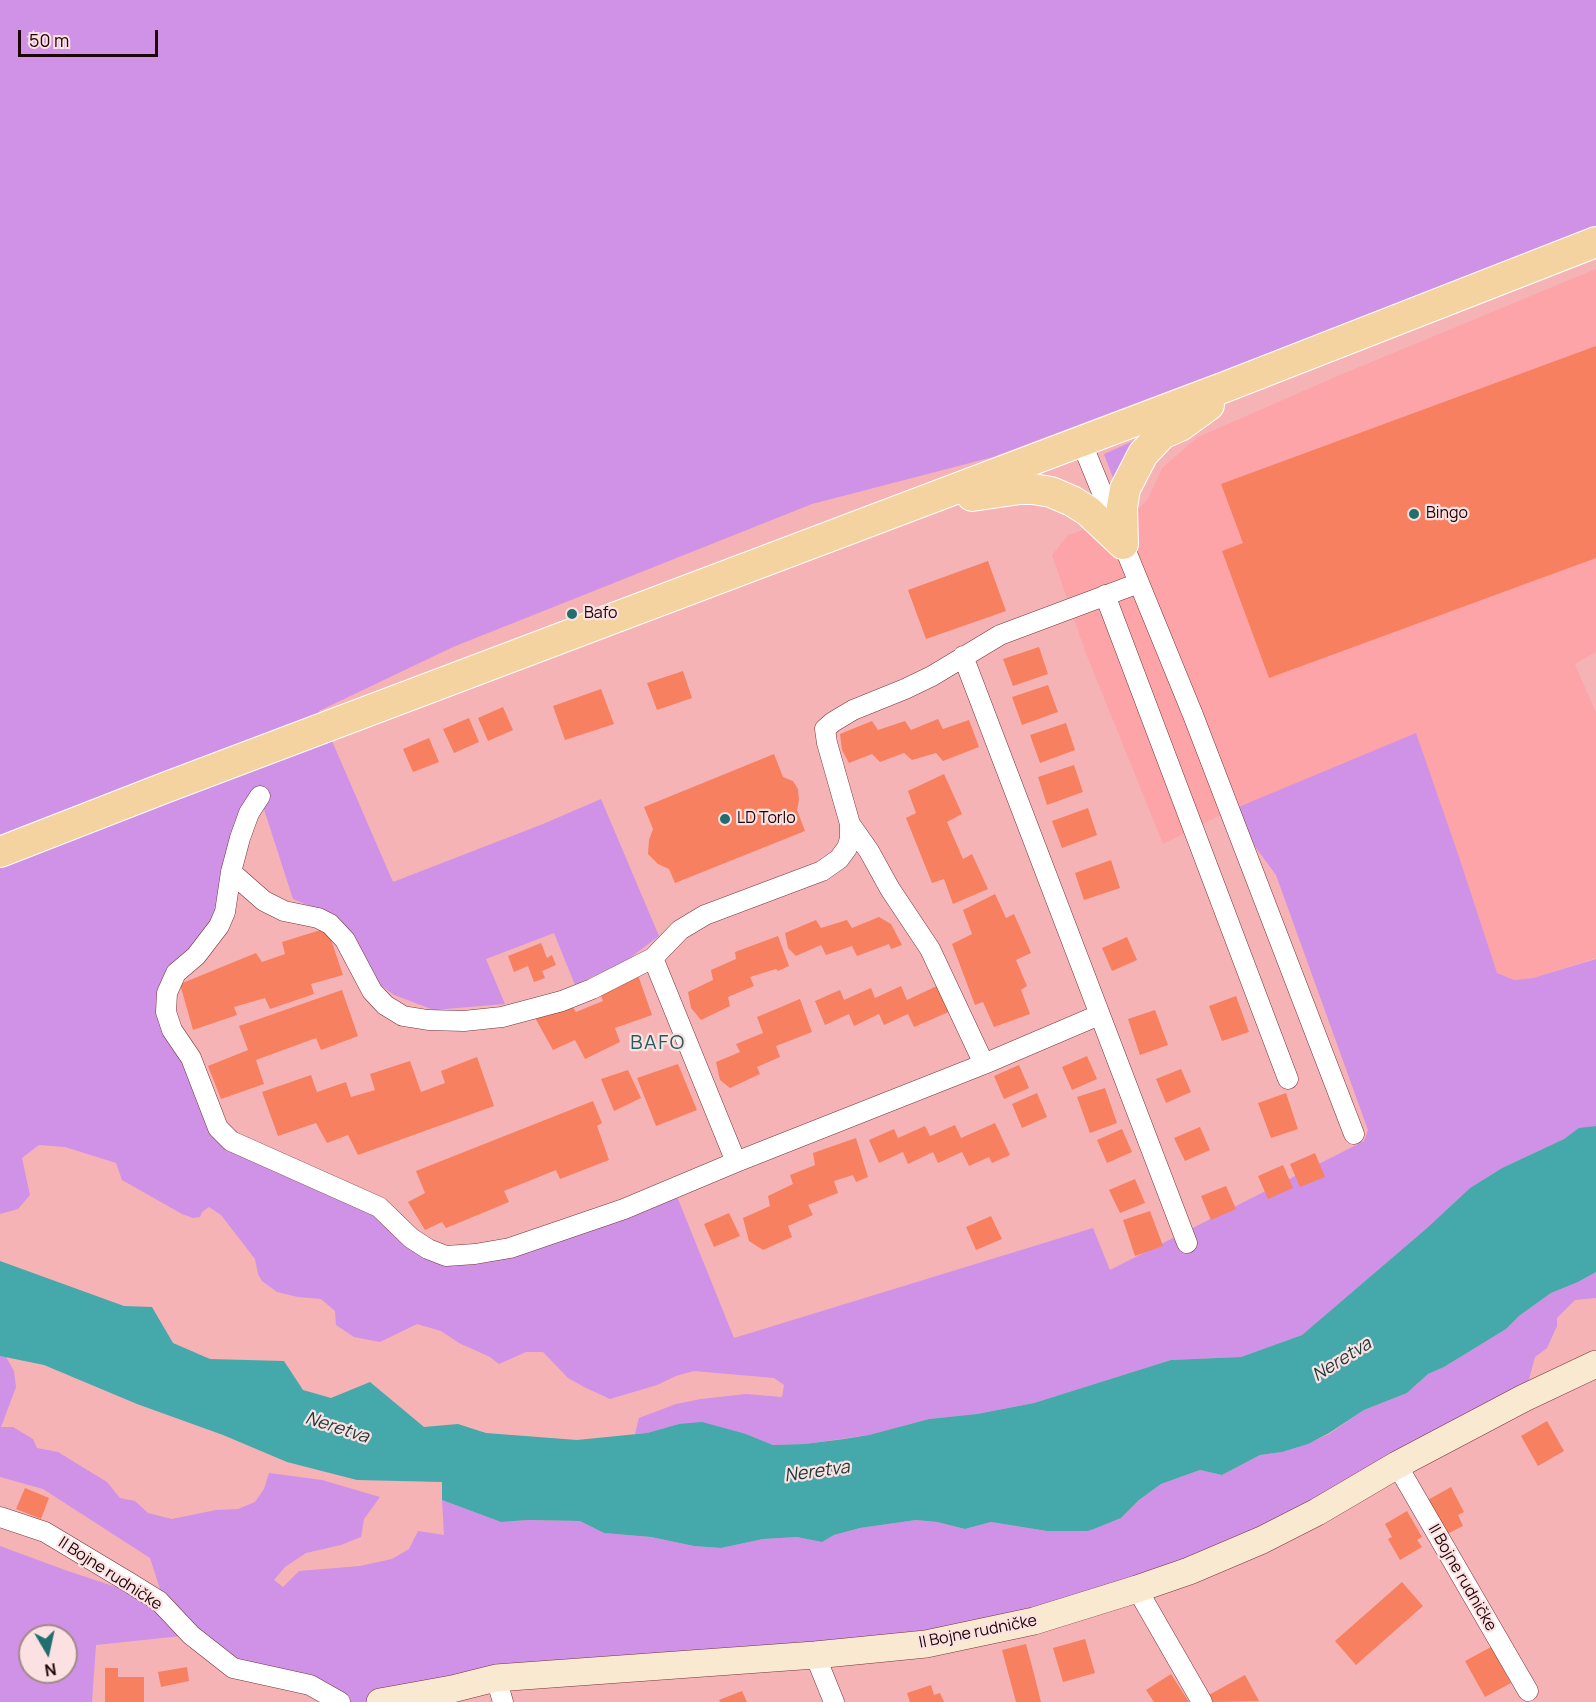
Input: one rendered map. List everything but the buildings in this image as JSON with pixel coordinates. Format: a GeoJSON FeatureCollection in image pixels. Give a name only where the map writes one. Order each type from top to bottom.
{"type":"FeatureCollection","features":[{"type":"Feature","properties":{"kind":"main road"},"geometry":{"type":"LineString","coordinates":[[0,852],[1225,387],[1596,242]]}},
{"type":"Feature","properties":{"kind":"main road"},"geometry":{"type":"LineString","coordinates":[[1123,544],[1122,507],[1125,489],[1143,454],[1162,434],[1180,426],[1206,407],[1225,387]]}},
{"type":"Feature","properties":{"kind":"main road"},"geometry":{"type":"LineString","coordinates":[[924,501],[1020,489],[1052,492],[1088,511],[1123,544]]}},
{"type":"Feature","properties":{"kind":"street"},"geometry":{"type":"LineString","coordinates":[[1081,441],[1193,715],[1354,1134]]}},
{"type":"Feature","properties":{"kind":"street"},"geometry":{"type":"LineString","coordinates":[[231,872],[264,901],[284,910],[318,918],[330,924],[345,940],[372,991],[385,1005],[403,1016],[428,1020],[464,1021],[502,1017],[562,1001],[592,989],[653,958],[680,930],[705,915],[822,871],[839,859],[850,839],[850,824],[826,743],[825,729],[833,722],[853,710],[905,689],[953,664],[1000,635],[1139,584]]}},
{"type":"Feature","properties":{"kind":"street"},"geometry":{"type":"LineString","coordinates":[[1105,595],[1288,1079]]}},
{"type":"Feature","properties":{"kind":"street"},"geometry":{"type":"LineString","coordinates":[[963,656],[1187,1243]]}},
{"type":"Feature","properties":{"kind":"street"},"geometry":{"type":"LineString","coordinates":[[260,796],[249,813],[231,872],[225,912],[219,926],[196,956],[176,973],[167,993],[166,1012],[172,1030],[191,1058],[218,1128],[231,1141],[379,1207],[411,1238],[428,1249],[446,1256],[510,1248],[624,1209],[984,1064],[1099,1015]]}},
{"type":"Feature","properties":{"kind":"street"},"geometry":{"type":"LineString","coordinates":[[850,824],[930,949],[984,1064]]}},
{"type":"Feature","properties":{"kind":"street"},"geometry":{"type":"LineString","coordinates":[[653,958],[736,1162]]}},
{"type":"Feature","properties":{"kind":"street","name":"II Bojne rudničke"},"geometry":{"type":"LineString","coordinates":[[380,1702],[452,1689],[499,1690],[628,1668],[815,1655],[926,1644],[1034,1621],[1137,1590],[1262,1540],[1524,1398],[1596,1364]]}},
{"type":"Feature","properties":{"kind":"street","name":"II Bojne rudničke"},"geometry":{"type":"LineString","coordinates":[[1397,1465],[1528,1691]]}},
{"type":"Feature","properties":{"kind":"street","name":"II Bojne rudničke"},"geometry":{"type":"LineString","coordinates":[[0,1517],[45,1532],[159,1601],[191,1635],[233,1668],[310,1685],[340,1702]]}},
{"type":"Feature","properties":{"kind":"street"},"geometry":{"type":"LineString","coordinates":[[1137,1590],[1202,1702]]}},
{"type":"Feature","properties":{"kind":"street"},"geometry":{"type":"LineString","coordinates":[[815,1655],[834,1702]]}},
{"type":"Feature","properties":{"kind":"shaded area"},"geometry":{"type":"Polygon","coordinates":[[[0,0],[1596,0],[1596,230],[993,457],[812,504],[453,647],[319,711],[393,882],[601,799],[659,936],[627,960],[575,985],[554,933],[486,959],[505,1004],[434,1010],[394,995],[370,977],[354,940],[340,919],[293,899],[260,797],[225,912],[167,993],[218,1128],[359,1197],[411,1238],[475,1254],[674,1189],[734,1338],[1093,1228],[1110,1270],[1364,1141],[1368,1130],[1276,875],[1229,811],[1416,733],[1497,973],[1514,980],[1533,978],[1596,959],[1596,1126],[1579,1129],[1564,1139],[1502,1168],[1470,1188],[1302,1335],[1241,1357],[1171,1360],[1034,1403],[977,1414],[929,1419],[869,1435],[805,1444],[773,1445],[746,1434],[679,1424],[635,1434],[639,1418],[676,1404],[746,1394],[782,1397],[784,1385],[774,1378],[694,1371],[610,1399],[568,1378],[543,1352],[526,1352],[499,1364],[441,1331],[417,1324],[380,1342],[354,1337],[336,1325],[335,1311],[321,1299],[277,1292],[262,1281],[255,1259],[221,1215],[209,1207],[202,1212],[200,1217],[193,1218],[182,1214],[122,1180],[116,1163],[65,1147],[39,1145],[22,1158],[30,1195],[18,1209],[0,1214],[0,0]]]}},
{"type":"Feature","properties":{"kind":"shaded area"},"geometry":{"type":"Polygon","coordinates":[[[1596,269],[1596,652],[1575,664],[1596,713],[1596,958],[1533,978],[1514,980],[1497,973],[1229,811],[1163,844],[1085,651],[1052,555],[1068,535],[1134,513],[1148,499],[1162,468],[1198,437],[1340,375],[1596,269]]]}},
{"type":"Feature","properties":{"kind":"shaded area"},"geometry":{"type":"Polygon","coordinates":[[[1143,437],[1116,486],[1104,454],[1143,437]]]}},
{"type":"Feature","properties":{"kind":"shaded area"},"geometry":{"type":"Polygon","coordinates":[[[1596,1272],[1596,1298],[1575,1300],[1557,1318],[1557,1326],[1547,1348],[1535,1357],[1524,1398],[1317,1512],[1034,1621],[380,1702],[340,1702],[258,1674],[191,1635],[96,1645],[92,1702],[0,1702],[0,1546],[158,1601],[160,1589],[150,1558],[43,1489],[0,1477],[0,1356],[6,1357],[14,1371],[16,1387],[1,1427],[13,1427],[33,1439],[37,1448],[58,1452],[107,1482],[120,1498],[135,1501],[148,1513],[172,1519],[216,1510],[238,1509],[255,1502],[264,1489],[269,1473],[322,1480],[380,1497],[364,1519],[361,1537],[341,1545],[306,1553],[285,1567],[274,1580],[283,1587],[299,1571],[360,1566],[392,1559],[409,1549],[418,1531],[444,1535],[442,1500],[501,1522],[580,1521],[604,1533],[651,1537],[694,1546],[721,1548],[763,1539],[797,1537],[822,1542],[834,1535],[860,1528],[916,1520],[937,1522],[965,1529],[991,1522],[1047,1531],[1094,1529],[1121,1518],[1139,1500],[1161,1484],[1200,1470],[1222,1475],[1260,1455],[1282,1452],[1329,1434],[1364,1410],[1407,1393],[1428,1374],[1444,1367],[1506,1329],[1519,1316],[1551,1293],[1596,1272]]]}},
{"type":"Feature","properties":{"kind":"water","name":"Neretva"},"geometry":{"type":"Polygon","coordinates":[[[1596,1126],[1596,1272],[1551,1293],[1519,1316],[1506,1329],[1444,1367],[1428,1374],[1407,1393],[1364,1410],[1308,1444],[1282,1452],[1260,1455],[1222,1475],[1200,1470],[1161,1484],[1139,1500],[1121,1518],[1087,1531],[1047,1531],[991,1522],[965,1529],[937,1522],[916,1520],[860,1528],[834,1535],[822,1542],[797,1537],[763,1539],[721,1548],[694,1546],[651,1537],[604,1533],[580,1521],[501,1522],[442,1500],[442,1482],[357,1480],[287,1462],[44,1365],[0,1356],[0,1261],[124,1306],[152,1307],[173,1343],[210,1359],[284,1361],[303,1390],[331,1398],[370,1382],[424,1427],[458,1424],[486,1433],[577,1440],[647,1433],[679,1424],[702,1422],[746,1434],[773,1445],[844,1439],[869,1435],[929,1419],[977,1414],[1034,1403],[1171,1360],[1241,1357],[1302,1335],[1470,1188],[1502,1168],[1564,1139],[1579,1128],[1596,1126]]]}},
{"type":"Feature","properties":{"kind":"place","name":"Bingo"},"geometry":{"type":"Point","coordinates":[1414,514]}},
{"type":"Feature","properties":{"kind":"place","name":"Bafo"},"geometry":{"type":"Point","coordinates":[572,614]}},
{"type":"Feature","properties":{"kind":"place","name":"LD Torlo"},"geometry":{"type":"Point","coordinates":[725,819]}},
{"type":"Feature","properties":{"kind":"district","name":"BAFO"},"geometry":{"type":"Point","coordinates":[658,1043]}}]}
